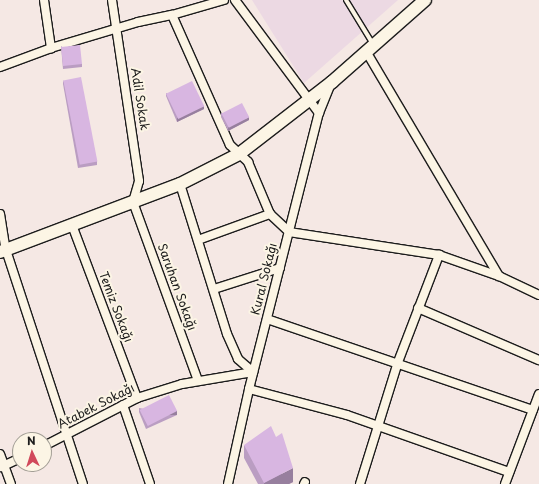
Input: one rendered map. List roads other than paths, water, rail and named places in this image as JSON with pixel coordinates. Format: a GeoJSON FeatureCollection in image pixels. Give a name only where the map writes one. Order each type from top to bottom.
{"type":"FeatureCollection","features":[{"type":"Feature","properties":{"kind":"street"},"geometry":{"type":"LineString","coordinates":[[44,0],[51,48]]}},
{"type":"Feature","properties":{"kind":"street","name":"Adil Sokak"},"geometry":{"type":"LineString","coordinates":[[112,0],[139,181],[133,202]]}},
{"type":"Feature","properties":{"kind":"street"},"geometry":{"type":"LineString","coordinates":[[0,67],[51,48],[117,28],[172,15],[224,0]]}},
{"type":"Feature","properties":{"kind":"street"},"geometry":{"type":"LineString","coordinates":[[235,0],[308,101],[319,113]]}},
{"type":"Feature","properties":{"kind":"street"},"geometry":{"type":"LineString","coordinates":[[3,251],[180,184],[240,154],[332,82],[425,0]]}},
{"type":"Feature","properties":{"kind":"street"},"geometry":{"type":"LineString","coordinates":[[172,15],[230,145],[248,162],[270,214],[289,232],[440,255],[499,276],[539,295]]}},
{"type":"Feature","properties":{"kind":"street"},"geometry":{"type":"LineString","coordinates":[[370,49],[499,276]]}},
{"type":"Feature","properties":{"kind":"street","name":"Kural Sokağı"},"geometry":{"type":"LineString","coordinates":[[228,484],[253,372],[319,113],[332,82]]}},
{"type":"Feature","properties":{"kind":"street"},"geometry":{"type":"LineString","coordinates":[[180,184],[227,334],[238,359],[253,372]]}},
{"type":"Feature","properties":{"kind":"street","name":"Saruhan Sokağı"},"geometry":{"type":"LineString","coordinates":[[133,202],[198,381]]}},
{"type":"Feature","properties":{"kind":"street"},"geometry":{"type":"LineString","coordinates":[[0,214],[3,251],[83,484]]}},
{"type":"Feature","properties":{"kind":"street"},"geometry":{"type":"LineString","coordinates":[[198,240],[270,214]]}},
{"type":"Feature","properties":{"kind":"street","name":"Temiz Sokağı"},"geometry":{"type":"LineString","coordinates":[[72,225],[137,398]]}},
{"type":"Feature","properties":{"kind":"street"},"geometry":{"type":"LineString","coordinates":[[360,484],[376,426],[398,362],[440,255]]}},
{"type":"Feature","properties":{"kind":"street"},"geometry":{"type":"LineString","coordinates":[[214,289],[280,268]]}},
{"type":"Feature","properties":{"kind":"street"},"geometry":{"type":"LineString","coordinates":[[418,308],[539,360]]}},
{"type":"Feature","properties":{"kind":"street"},"geometry":{"type":"LineString","coordinates":[[267,319],[398,362],[533,410]]}},
{"type":"Feature","properties":{"kind":"street","name":"Atabek Sokağı"},"geometry":{"type":"LineString","coordinates":[[52,442],[137,398],[198,381],[253,372]]}},
{"type":"Feature","properties":{"kind":"street"},"geometry":{"type":"LineString","coordinates":[[249,389],[347,415],[509,472]]}},
{"type":"Feature","properties":{"kind":"street"},"geometry":{"type":"LineString","coordinates":[[505,484],[539,394]]}},
{"type":"Feature","properties":{"kind":"street"},"geometry":{"type":"LineString","coordinates":[[123,405],[150,484]]}},
{"type":"Feature","properties":{"kind":"street"},"geometry":{"type":"LineString","coordinates":[[0,454],[2,467],[11,484]]}},
{"type":"Feature","properties":{"kind":"street"},"geometry":{"type":"LineString","coordinates":[[2,467],[12,462]]}},
{"type":"Feature","properties":{"kind":"lane"},"geometry":{"type":"LineString","coordinates":[[346,0],[370,49]]}}]}
